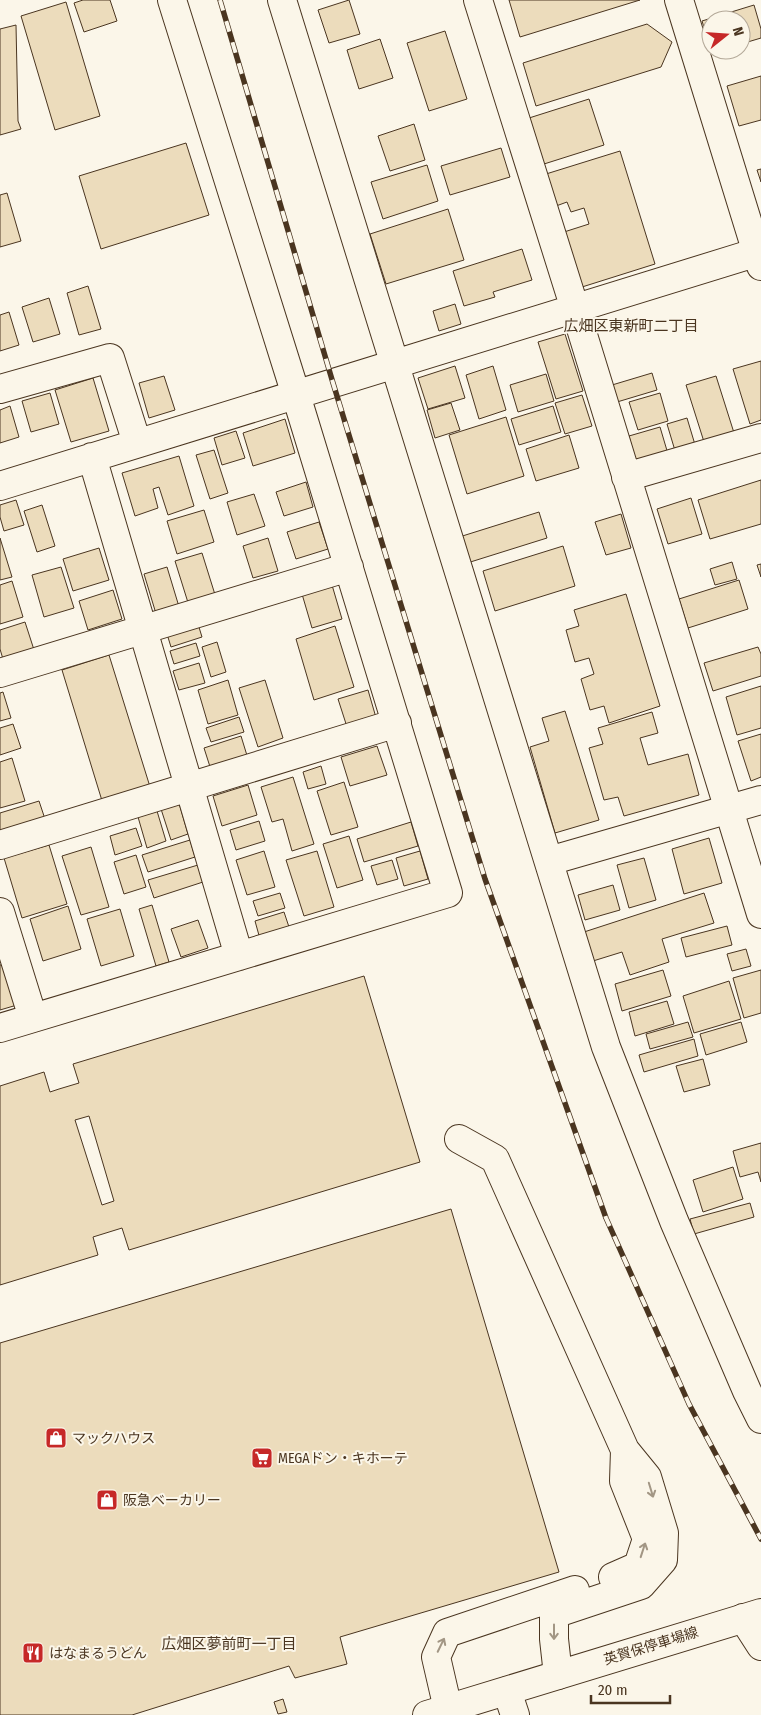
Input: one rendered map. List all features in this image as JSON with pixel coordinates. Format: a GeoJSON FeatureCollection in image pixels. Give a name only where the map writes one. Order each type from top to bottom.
{"type":"FeatureCollection","features":[{"type":"Feature","properties":{"kind":"street"},"geometry":{"type":"LineString","coordinates":[[0,1028],[448,893],[296,395],[172,0]]}},
{"type":"Feature","properties":{"kind":"street"},"geometry":{"type":"LineString","coordinates":[[282,0],[606,1047],[674,1221],[754,1388],[761,1418]]}},
{"type":"Feature","properties":{"kind":"street"},"geometry":{"type":"LineString","coordinates":[[478,0],[761,914]]}},
{"type":"Feature","properties":{"kind":"street"},"geometry":{"type":"LineString","coordinates":[[0,486],[575,309],[760,257],[679,0]]}},
{"type":"Feature","properties":{"kind":"street"},"geometry":{"type":"LineString","coordinates":[[0,389],[110,358],[137,443]]}},
{"type":"Feature","properties":{"kind":"street"},"geometry":{"type":"LineString","coordinates":[[626,477],[761,438]]}},
{"type":"Feature","properties":{"kind":"street"},"geometry":{"type":"LineString","coordinates":[[92,457],[239,956]]}},
{"type":"Feature","properties":{"kind":"street"},"geometry":{"type":"LineString","coordinates":[[0,672],[349,567]]}},
{"type":"Feature","properties":{"kind":"street"},"geometry":{"type":"LineString","coordinates":[[0,845],[396,723]]}},
{"type":"Feature","properties":{"kind":"street"},"geometry":{"type":"LineString","coordinates":[[549,861],[761,800]]}},
{"type":"Feature","properties":{"kind":"street"},"geometry":{"type":"LineString","coordinates":[[0,912],[33,1018]]}},
{"type":"Feature","properties":{"kind":"street"},"geometry":{"type":"LineString","coordinates":[[459,1138],[495,1159],[625,1450],[647,1477],[664,1533],[663,1560],[641,1585],[554,1614],[554,1639],[558,1674]]}},
{"type":"Feature","properties":{"kind":"street"},"geometry":{"type":"LineString","coordinates":[[438,1712],[436,1657],[447,1633],[622,1574],[638,1566],[647,1539],[624,1481],[625,1450]]}},
{"type":"Feature","properties":{"kind":"street"},"geometry":{"type":"LineString","coordinates":[[752,1615],[761,1646]]}},
{"type":"Feature","properties":{"kind":"street","name":"英賀保停車場線"},"geometry":{"type":"LineString","coordinates":[[438,1712],[511,1703],[558,1674],[752,1615]]}},
{"type":"Feature","properties":{"kind":"building"},"geometry":{"type":"Polygon","coordinates":[[[83,0],[110,0],[117,21],[84,32],[74,3],[83,0]]]}},
{"type":"Feature","properties":{"kind":"building"},"geometry":{"type":"Polygon","coordinates":[[[349,0],[360,34],[329,43],[318,10],[349,0]]]}},
{"type":"Feature","properties":{"kind":"building"},"geometry":{"type":"Polygon","coordinates":[[[509,0],[640,0],[520,37],[509,0]]]}},
{"type":"Feature","properties":{"kind":"building"},"geometry":{"type":"Polygon","coordinates":[[[66,2],[100,116],[55,130],[21,16],[66,2]]]}},
{"type":"Feature","properties":{"kind":"building"},"geometry":{"type":"Polygon","coordinates":[[[754,5],[761,29],[761,38],[751,41],[751,10],[738,10],[754,5]]]}},
{"type":"Feature","properties":{"kind":"building"},"geometry":{"type":"Polygon","coordinates":[[[647,24],[672,42],[661,67],[536,106],[523,63],[647,24]]]}},
{"type":"Feature","properties":{"kind":"building"},"geometry":{"type":"Polygon","coordinates":[[[16,25],[18,121],[21,129],[0,135],[0,29],[16,25]]]}},
{"type":"Feature","properties":{"kind":"building"},"geometry":{"type":"Polygon","coordinates":[[[445,31],[467,99],[429,111],[407,43],[445,31]]]}},
{"type":"Feature","properties":{"kind":"building"},"geometry":{"type":"Polygon","coordinates":[[[380,39],[393,78],[359,89],[347,50],[380,39]]]}},
{"type":"Feature","properties":{"kind":"building"},"geometry":{"type":"Polygon","coordinates":[[[761,76],[761,120],[739,126],[727,86],[761,76]]]}},
{"type":"Feature","properties":{"kind":"building"},"geometry":{"type":"Polygon","coordinates":[[[589,99],[604,145],[544,164],[529,118],[589,99]]]}},
{"type":"Feature","properties":{"kind":"building"},"geometry":{"type":"Polygon","coordinates":[[[414,124],[425,160],[390,171],[378,136],[414,124]]]}},
{"type":"Feature","properties":{"kind":"building"},"geometry":{"type":"Polygon","coordinates":[[[186,143],[209,215],[101,249],[79,176],[186,143]]]}},
{"type":"Feature","properties":{"kind":"building"},"geometry":{"type":"Polygon","coordinates":[[[501,148],[510,177],[450,195],[441,166],[501,148]]]}},
{"type":"Feature","properties":{"kind":"building"},"geometry":{"type":"Polygon","coordinates":[[[620,151],[655,264],[582,287],[564,232],[589,224],[584,208],[571,212],[567,202],[556,206],[546,174],[620,151]]]}},
{"type":"Feature","properties":{"kind":"building"},"geometry":{"type":"Polygon","coordinates":[[[427,165],[438,201],[383,219],[371,182],[427,165]]]}},
{"type":"Feature","properties":{"kind":"building"},"geometry":{"type":"Polygon","coordinates":[[[761,169],[761,182],[757,170],[761,169]]]}},
{"type":"Feature","properties":{"kind":"building"},"geometry":{"type":"Polygon","coordinates":[[[7,193],[21,241],[0,247],[0,195],[7,193]]]}},
{"type":"Feature","properties":{"kind":"building"},"geometry":{"type":"Polygon","coordinates":[[[448,209],[464,260],[386,284],[370,234],[448,209]]]}},
{"type":"Feature","properties":{"kind":"building"},"geometry":{"type":"Polygon","coordinates":[[[522,249],[532,280],[493,292],[495,297],[464,306],[453,271],[522,249]]]}},
{"type":"Feature","properties":{"kind":"building"},"geometry":{"type":"Polygon","coordinates":[[[88,286],[101,329],[79,335],[67,293],[88,286]]]}},
{"type":"Feature","properties":{"kind":"building"},"geometry":{"type":"Polygon","coordinates":[[[49,298],[60,334],[33,342],[22,307],[49,298]]]}},
{"type":"Feature","properties":{"kind":"building"},"geometry":{"type":"Polygon","coordinates":[[[455,304],[461,324],[439,331],[433,311],[455,304]]]}},
{"type":"Feature","properties":{"kind":"building"},"geometry":{"type":"Polygon","coordinates":[[[9,312],[19,345],[0,351],[0,315],[9,312]]]}},
{"type":"Feature","properties":{"kind":"building"},"geometry":{"type":"Polygon","coordinates":[[[565,334],[583,391],[556,399],[538,342],[565,334]]]}},
{"type":"Feature","properties":{"kind":"building"},"geometry":{"type":"Polygon","coordinates":[[[761,361],[761,420],[750,424],[733,369],[761,361]]]}},
{"type":"Feature","properties":{"kind":"building"},"geometry":{"type":"Polygon","coordinates":[[[455,366],[465,398],[428,409],[418,378],[455,366]]]}},
{"type":"Feature","properties":{"kind":"building"},"geometry":{"type":"Polygon","coordinates":[[[493,366],[506,410],[479,419],[466,375],[493,366]]]}},
{"type":"Feature","properties":{"kind":"building"},"geometry":{"type":"Polygon","coordinates":[[[652,373],[657,390],[617,402],[612,385],[652,373]]]}},
{"type":"Feature","properties":{"kind":"building"},"geometry":{"type":"Polygon","coordinates":[[[546,374],[554,401],[518,412],[510,385],[546,374]]]}},
{"type":"Feature","properties":{"kind":"building"},"geometry":{"type":"Polygon","coordinates":[[[164,376],[175,410],[149,418],[139,383],[164,376]]]}},
{"type":"Feature","properties":{"kind":"building"},"geometry":{"type":"Polygon","coordinates":[[[716,376],[735,436],[705,445],[686,385],[716,376]]]}},
{"type":"Feature","properties":{"kind":"building"},"geometry":{"type":"Polygon","coordinates":[[[93,378],[109,431],[71,442],[55,390],[93,378]]]}},
{"type":"Feature","properties":{"kind":"building"},"geometry":{"type":"Polygon","coordinates":[[[50,393],[59,424],[31,432],[22,401],[50,393]]]}},
{"type":"Feature","properties":{"kind":"building"},"geometry":{"type":"Polygon","coordinates":[[[660,393],[668,421],[638,430],[629,402],[660,393]]]}},
{"type":"Feature","properties":{"kind":"building"},"geometry":{"type":"Polygon","coordinates":[[[582,395],[592,426],[565,434],[555,403],[582,395]]]}},
{"type":"Feature","properties":{"kind":"building"},"geometry":{"type":"Polygon","coordinates":[[[451,403],[460,430],[435,438],[427,410],[451,403]]]}},
{"type":"Feature","properties":{"kind":"building"},"geometry":{"type":"Polygon","coordinates":[[[10,406],[19,437],[0,443],[0,410],[10,406]]]}},
{"type":"Feature","properties":{"kind":"building"},"geometry":{"type":"Polygon","coordinates":[[[553,406],[561,432],[519,445],[511,419],[553,406]]]}},
{"type":"Feature","properties":{"kind":"building"},"geometry":{"type":"Polygon","coordinates":[[[506,417],[524,476],[467,494],[449,435],[506,417]]]}},
{"type":"Feature","properties":{"kind":"building"},"geometry":{"type":"Polygon","coordinates":[[[687,418],[696,448],[676,454],[667,424],[687,418]]]}},
{"type":"Feature","properties":{"kind":"building"},"geometry":{"type":"Polygon","coordinates":[[[285,419],[295,453],[253,466],[243,433],[285,419]]]}},
{"type":"Feature","properties":{"kind":"building"},"geometry":{"type":"Polygon","coordinates":[[[660,427],[668,454],[636,464],[629,436],[660,427]]]}},
{"type":"Feature","properties":{"kind":"building"},"geometry":{"type":"Polygon","coordinates":[[[236,431],[245,458],[222,465],[214,438],[236,431]]]}},
{"type":"Feature","properties":{"kind":"building"},"geometry":{"type":"Polygon","coordinates":[[[569,435],[579,468],[536,481],[526,449],[569,435]]]}},
{"type":"Feature","properties":{"kind":"building"},"geometry":{"type":"Polygon","coordinates":[[[214,450],[228,493],[210,499],[196,455],[214,450]]]}},
{"type":"Feature","properties":{"kind":"building"},"geometry":{"type":"Polygon","coordinates":[[[179,456],[194,506],[168,515],[159,487],[153,489],[158,508],[135,516],[122,473],[179,456]]]}},
{"type":"Feature","properties":{"kind":"building"},"geometry":{"type":"Polygon","coordinates":[[[761,480],[761,524],[710,539],[698,500],[761,480]]]}},
{"type":"Feature","properties":{"kind":"building"},"geometry":{"type":"Polygon","coordinates":[[[306,482],[313,507],[284,516],[276,492],[306,482]]]}},
{"type":"Feature","properties":{"kind":"building"},"geometry":{"type":"Polygon","coordinates":[[[254,494],[265,526],[237,535],[227,502],[254,494]]]}},
{"type":"Feature","properties":{"kind":"building"},"geometry":{"type":"Polygon","coordinates":[[[691,498],[702,534],[668,544],[657,509],[691,498]]]}},
{"type":"Feature","properties":{"kind":"building"},"geometry":{"type":"Polygon","coordinates":[[[16,500],[24,525],[4,531],[0,517],[0,505],[16,500]]]}},
{"type":"Feature","properties":{"kind":"building"},"geometry":{"type":"Polygon","coordinates":[[[42,505],[55,546],[37,552],[24,511],[42,505]]]}},
{"type":"Feature","properties":{"kind":"building"},"geometry":{"type":"Polygon","coordinates":[[[204,510],[214,542],[177,554],[167,521],[204,510]]]}},
{"type":"Feature","properties":{"kind":"building"},"geometry":{"type":"Polygon","coordinates":[[[539,512],[547,538],[464,564],[456,538],[539,512]]]}},
{"type":"Feature","properties":{"kind":"building"},"geometry":{"type":"Polygon","coordinates":[[[621,514],[631,548],[606,555],[595,522],[621,514]]]}},
{"type":"Feature","properties":{"kind":"building"},"geometry":{"type":"Polygon","coordinates":[[[319,522],[328,549],[296,559],[287,532],[319,522]]]}},
{"type":"Feature","properties":{"kind":"building"},"geometry":{"type":"Polygon","coordinates":[[[0,538],[12,577],[0,580],[0,538]]]}},
{"type":"Feature","properties":{"kind":"building"},"geometry":{"type":"Polygon","coordinates":[[[268,538],[278,571],[253,578],[243,546],[268,538]]]}},
{"type":"Feature","properties":{"kind":"building"},"geometry":{"type":"Polygon","coordinates":[[[563,546],[575,586],[495,611],[483,571],[563,546]]]}},
{"type":"Feature","properties":{"kind":"building"},"geometry":{"type":"Polygon","coordinates":[[[99,548],[109,580],[73,591],[63,559],[99,548]]]}},
{"type":"Feature","properties":{"kind":"building"},"geometry":{"type":"Polygon","coordinates":[[[202,553],[217,601],[190,609],[175,561],[202,553]]]}},
{"type":"Feature","properties":{"kind":"building"},"geometry":{"type":"Polygon","coordinates":[[[732,562],[737,579],[715,585],[710,569],[732,562]]]}},
{"type":"Feature","properties":{"kind":"building"},"geometry":{"type":"Polygon","coordinates":[[[761,564],[761,577],[757,565],[761,564]]]}},
{"type":"Feature","properties":{"kind":"building"},"geometry":{"type":"Polygon","coordinates":[[[61,567],[74,608],[44,617],[32,575],[61,567]]]}},
{"type":"Feature","properties":{"kind":"building"},"geometry":{"type":"Polygon","coordinates":[[[167,567],[180,610],[157,617],[144,574],[167,567]]]}},
{"type":"Feature","properties":{"kind":"building"},"geometry":{"type":"Polygon","coordinates":[[[739,580],[748,609],[688,628],[679,599],[739,580]]]}},
{"type":"Feature","properties":{"kind":"building"},"geometry":{"type":"Polygon","coordinates":[[[12,581],[23,617],[0,624],[0,585],[12,581]]]}},
{"type":"Feature","properties":{"kind":"building"},"geometry":{"type":"Polygon","coordinates":[[[332,585],[342,619],[312,628],[302,594],[332,585]]]}},
{"type":"Feature","properties":{"kind":"building"},"geometry":{"type":"Polygon","coordinates":[[[113,590],[122,619],[88,630],[79,601],[113,590]]]}},
{"type":"Feature","properties":{"kind":"building"},"geometry":{"type":"Polygon","coordinates":[[[626,594],[660,706],[609,723],[604,706],[590,710],[581,679],[594,674],[589,658],[575,662],[566,630],[579,626],[574,610],[626,594]]]}},
{"type":"Feature","properties":{"kind":"building"},"geometry":{"type":"Polygon","coordinates":[[[25,622],[36,656],[5,666],[0,649],[0,630],[25,622]]]}},
{"type":"Feature","properties":{"kind":"building"},"geometry":{"type":"Polygon","coordinates":[[[198,624],[202,637],[171,647],[167,634],[198,624]]]}},
{"type":"Feature","properties":{"kind":"building"},"geometry":{"type":"Polygon","coordinates":[[[335,626],[354,687],[314,700],[296,639],[335,626]]]}},
{"type":"Feature","properties":{"kind":"building"},"geometry":{"type":"Polygon","coordinates":[[[217,642],[226,672],[211,677],[202,647],[217,642]]]}},
{"type":"Feature","properties":{"kind":"building"},"geometry":{"type":"Polygon","coordinates":[[[196,643],[200,656],[174,664],[170,651],[196,643]]]}},
{"type":"Feature","properties":{"kind":"building"},"geometry":{"type":"Polygon","coordinates":[[[758,647],[761,654],[761,676],[713,691],[704,663],[758,647]]]}},
{"type":"Feature","properties":{"kind":"building"},"geometry":{"type":"Polygon","coordinates":[[[109,655],[151,790],[103,804],[62,670],[109,655]]]}},
{"type":"Feature","properties":{"kind":"building"},"geometry":{"type":"Polygon","coordinates":[[[199,663],[205,683],[179,690],[173,671],[199,663]]]}},
{"type":"Feature","properties":{"kind":"building"},"geometry":{"type":"Polygon","coordinates":[[[228,680],[238,715],[208,724],[198,690],[228,680]]]}},
{"type":"Feature","properties":{"kind":"building"},"geometry":{"type":"Polygon","coordinates":[[[265,680],[283,738],[258,747],[239,688],[265,680]]]}},
{"type":"Feature","properties":{"kind":"building"},"geometry":{"type":"Polygon","coordinates":[[[761,686],[761,728],[737,735],[726,697],[761,686]]]}},
{"type":"Feature","properties":{"kind":"building"},"geometry":{"type":"Polygon","coordinates":[[[368,690],[377,721],[348,730],[338,699],[368,690]]]}},
{"type":"Feature","properties":{"kind":"building"},"geometry":{"type":"Polygon","coordinates":[[[3,692],[11,718],[0,721],[0,693],[3,692]]]}},
{"type":"Feature","properties":{"kind":"building"},"geometry":{"type":"Polygon","coordinates":[[[565,711],[599,820],[555,833],[530,747],[549,741],[542,718],[565,711]]]}},
{"type":"Feature","properties":{"kind":"building"},"geometry":{"type":"Polygon","coordinates":[[[652,712],[658,733],[640,738],[648,765],[688,754],[699,795],[624,816],[618,797],[604,800],[589,748],[603,744],[598,728],[652,712]]]}},
{"type":"Feature","properties":{"kind":"building"},"geometry":{"type":"Polygon","coordinates":[[[239,717],[244,732],[211,742],[206,728],[239,717]]]}},
{"type":"Feature","properties":{"kind":"building"},"geometry":{"type":"Polygon","coordinates":[[[13,724],[21,748],[0,755],[0,728],[13,724]]]}},
{"type":"Feature","properties":{"kind":"building"},"geometry":{"type":"Polygon","coordinates":[[[761,734],[761,777],[751,781],[738,741],[761,734]]]}},
{"type":"Feature","properties":{"kind":"building"},"geometry":{"type":"Polygon","coordinates":[[[241,736],[249,762],[212,773],[204,748],[241,736]]]}},
{"type":"Feature","properties":{"kind":"building"},"geometry":{"type":"Polygon","coordinates":[[[377,746],[387,775],[350,786],[341,757],[377,746]]]}},
{"type":"Feature","properties":{"kind":"building"},"geometry":{"type":"Polygon","coordinates":[[[12,758],[25,801],[0,808],[0,762],[12,758]]]}},
{"type":"Feature","properties":{"kind":"building"},"geometry":{"type":"Polygon","coordinates":[[[321,766],[326,784],[308,789],[303,772],[321,766]]]}},
{"type":"Feature","properties":{"kind":"building"},"geometry":{"type":"Polygon","coordinates":[[[293,777],[314,844],[292,851],[283,819],[272,822],[261,787],[293,777]]]}},
{"type":"Feature","properties":{"kind":"building"},"geometry":{"type":"Polygon","coordinates":[[[344,782],[358,827],[331,835],[317,791],[344,782]]]}},
{"type":"Feature","properties":{"kind":"building"},"geometry":{"type":"Polygon","coordinates":[[[248,785],[257,815],[222,826],[213,796],[248,785]]]}},
{"type":"Feature","properties":{"kind":"building"},"geometry":{"type":"Polygon","coordinates":[[[39,801],[46,822],[0,836],[0,813],[39,801]]]}},
{"type":"Feature","properties":{"kind":"building"},"geometry":{"type":"Polygon","coordinates":[[[179,803],[188,834],[171,840],[161,809],[179,803]]]}},
{"type":"Feature","properties":{"kind":"building"},"geometry":{"type":"Polygon","coordinates":[[[157,811],[166,841],[147,848],[138,817],[157,811]]]}},
{"type":"Feature","properties":{"kind":"building"},"geometry":{"type":"Polygon","coordinates":[[[259,821],[265,841],[236,850],[230,830],[259,821]]]}},
{"type":"Feature","properties":{"kind":"building"},"geometry":{"type":"Polygon","coordinates":[[[411,822],[418,846],[364,862],[357,839],[411,822]]]}},
{"type":"Feature","properties":{"kind":"building"},"geometry":{"type":"Polygon","coordinates":[[[136,828],[142,846],[115,855],[110,836],[136,828]]]}},
{"type":"Feature","properties":{"kind":"building"},"geometry":{"type":"Polygon","coordinates":[[[349,836],[363,880],[337,888],[323,844],[349,836]]]}},
{"type":"Feature","properties":{"kind":"building"},"geometry":{"type":"Polygon","coordinates":[[[709,838],[722,883],[684,894],[672,849],[709,838]]]}},
{"type":"Feature","properties":{"kind":"building"},"geometry":{"type":"Polygon","coordinates":[[[190,840],[195,857],[148,872],[142,855],[190,840]]]}},
{"type":"Feature","properties":{"kind":"building"},"geometry":{"type":"Polygon","coordinates":[[[49,845],[67,904],[22,918],[4,858],[49,845]]]}},
{"type":"Feature","properties":{"kind":"building"},"geometry":{"type":"Polygon","coordinates":[[[91,847],[109,907],[81,915],[62,856],[91,847]]]}},
{"type":"Feature","properties":{"kind":"building"},"geometry":{"type":"Polygon","coordinates":[[[264,851],[275,887],[247,895],[236,860],[264,851]]]}},
{"type":"Feature","properties":{"kind":"building"},"geometry":{"type":"Polygon","coordinates":[[[317,851],[334,907],[304,916],[286,860],[317,851]]]}},
{"type":"Feature","properties":{"kind":"building"},"geometry":{"type":"Polygon","coordinates":[[[420,851],[428,879],[404,886],[396,858],[420,851]]]}},
{"type":"Feature","properties":{"kind":"building"},"geometry":{"type":"Polygon","coordinates":[[[136,855],[146,887],[124,894],[114,862],[136,855]]]}},
{"type":"Feature","properties":{"kind":"building"},"geometry":{"type":"Polygon","coordinates":[[[644,858],[656,900],[629,908],[617,865],[644,858]]]}},
{"type":"Feature","properties":{"kind":"building"},"geometry":{"type":"Polygon","coordinates":[[[392,860],[398,879],[377,885],[371,866],[392,860]]]}},
{"type":"Feature","properties":{"kind":"building"},"geometry":{"type":"Polygon","coordinates":[[[198,865],[203,882],[154,898],[148,880],[198,865]]]}},
{"type":"Feature","properties":{"kind":"building"},"geometry":{"type":"Polygon","coordinates":[[[613,885],[620,910],[585,920],[578,895],[613,885]]]}},
{"type":"Feature","properties":{"kind":"building"},"geometry":{"type":"Polygon","coordinates":[[[280,893],[285,908],[258,916],[253,901],[280,893]]]}},
{"type":"Feature","properties":{"kind":"building"},"geometry":{"type":"Polygon","coordinates":[[[704,893],[714,923],[662,939],[669,962],[630,975],[622,952],[593,961],[584,932],[704,893]]]}},
{"type":"Feature","properties":{"kind":"building"},"geometry":{"type":"Polygon","coordinates":[[[152,905],[169,962],[156,966],[139,909],[152,905]]]}},
{"type":"Feature","properties":{"kind":"building"},"geometry":{"type":"Polygon","coordinates":[[[68,906],[81,949],[43,961],[30,919],[68,906]]]}},
{"type":"Feature","properties":{"kind":"building"},"geometry":{"type":"Polygon","coordinates":[[[120,909],[134,956],[101,966],[87,919],[120,909]]]}},
{"type":"Feature","properties":{"kind":"building"},"geometry":{"type":"Polygon","coordinates":[[[284,912],[290,930],[260,939],[255,921],[284,912]]]}},
{"type":"Feature","properties":{"kind":"building"},"geometry":{"type":"Polygon","coordinates":[[[198,920],[208,948],[181,957],[171,929],[198,920]]]}},
{"type":"Feature","properties":{"kind":"building"},"geometry":{"type":"Polygon","coordinates":[[[727,926],[732,945],[686,957],[681,938],[727,926]]]}},
{"type":"Feature","properties":{"kind":"building"},"geometry":{"type":"Polygon","coordinates":[[[746,949],[751,966],[732,971],[727,954],[746,949]]]}},
{"type":"Feature","properties":{"kind":"building"},"geometry":{"type":"Polygon","coordinates":[[[4,964],[17,1005],[0,1010],[0,965],[4,964]]]}},
{"type":"Feature","properties":{"kind":"building"},"geometry":{"type":"Polygon","coordinates":[[[663,970],[671,996],[622,1011],[615,984],[663,970]]]}},
{"type":"Feature","properties":{"kind":"building"},"geometry":{"type":"Polygon","coordinates":[[[761,970],[761,1013],[744,1018],[733,978],[761,970]]]}},
{"type":"Feature","properties":{"kind":"building"},"geometry":{"type":"Polygon","coordinates":[[[364,976],[420,1162],[129,1250],[122,1228],[93,1237],[98,1255],[0,1285],[0,1086],[44,1072],[50,1092],[79,1083],[73,1064],[364,976]],[[89,1116],[75,1120],[102,1205],[114,1201],[89,1116]]]}},
{"type":"Feature","properties":{"kind":"building"},"geometry":{"type":"Polygon","coordinates":[[[729,981],[741,1019],[694,1033],[683,996],[729,981]]]}},
{"type":"Feature","properties":{"kind":"building"},"geometry":{"type":"Polygon","coordinates":[[[667,1001],[674,1024],[635,1036],[629,1012],[667,1001]]]}},
{"type":"Feature","properties":{"kind":"building"},"geometry":{"type":"Polygon","coordinates":[[[688,1022],[693,1037],[650,1049],[646,1034],[688,1022]]]}},
{"type":"Feature","properties":{"kind":"building"},"geometry":{"type":"Polygon","coordinates":[[[741,1022],[747,1042],[706,1055],[700,1034],[741,1022]]]}},
{"type":"Feature","properties":{"kind":"building"},"geometry":{"type":"Polygon","coordinates":[[[694,1039],[698,1056],[644,1072],[639,1055],[694,1039]]]}},
{"type":"Feature","properties":{"kind":"building"},"geometry":{"type":"Polygon","coordinates":[[[703,1059],[710,1085],[684,1092],[676,1066],[703,1059]]]}},
{"type":"Feature","properties":{"kind":"building"},"geometry":{"type":"Polygon","coordinates":[[[761,1143],[761,1182],[758,1172],[740,1177],[733,1151],[761,1143]]]}},
{"type":"Feature","properties":{"kind":"building"},"geometry":{"type":"Polygon","coordinates":[[[733,1167],[743,1199],[703,1212],[693,1180],[733,1167]]]}},
{"type":"Feature","properties":{"kind":"building"},"geometry":{"type":"Polygon","coordinates":[[[750,1203],[754,1217],[694,1234],[690,1219],[750,1203]]]}},
{"type":"Feature","properties":{"kind":"building","name":"MEGAドン・キホーテ"},"geometry":{"type":"Polygon","coordinates":[[[451,1209],[559,1572],[340,1637],[347,1664],[295,1678],[289,1666],[132,1715],[0,1715],[0,1343],[451,1209]]]}},
{"type":"Feature","properties":{"kind":"building"},"geometry":{"type":"Polygon","coordinates":[[[283,1699],[287,1712],[278,1714],[274,1702],[283,1699]]]}},
{"type":"Feature","properties":{"kind":"railway"},"geometry":{"type":"LineString","coordinates":[[220,0],[333,383],[485,879],[606,1218],[689,1404],[761,1539]]}},
{"type":"Feature","properties":{"kind":"place","name":"マックハウス"},"geometry":{"type":"Point","coordinates":[56,1438]}},
{"type":"Feature","properties":{"kind":"place","name":"MEGAドン・キホーテ"},"geometry":{"type":"Point","coordinates":[262,1458]}},
{"type":"Feature","properties":{"kind":"place","name":"阪急ベーカリー"},"geometry":{"type":"Point","coordinates":[107,1500]}},
{"type":"Feature","properties":{"kind":"place","name":"はなまるうどん"},"geometry":{"type":"Point","coordinates":[33,1653]}},
{"type":"Feature","properties":{"kind":"district","name":"広畑区東新町二丁目"},"geometry":{"type":"Point","coordinates":[631,326]}},
{"type":"Feature","properties":{"kind":"district","name":"広畑区夢前町一丁目"},"geometry":{"type":"Point","coordinates":[229,1644]}}]}
